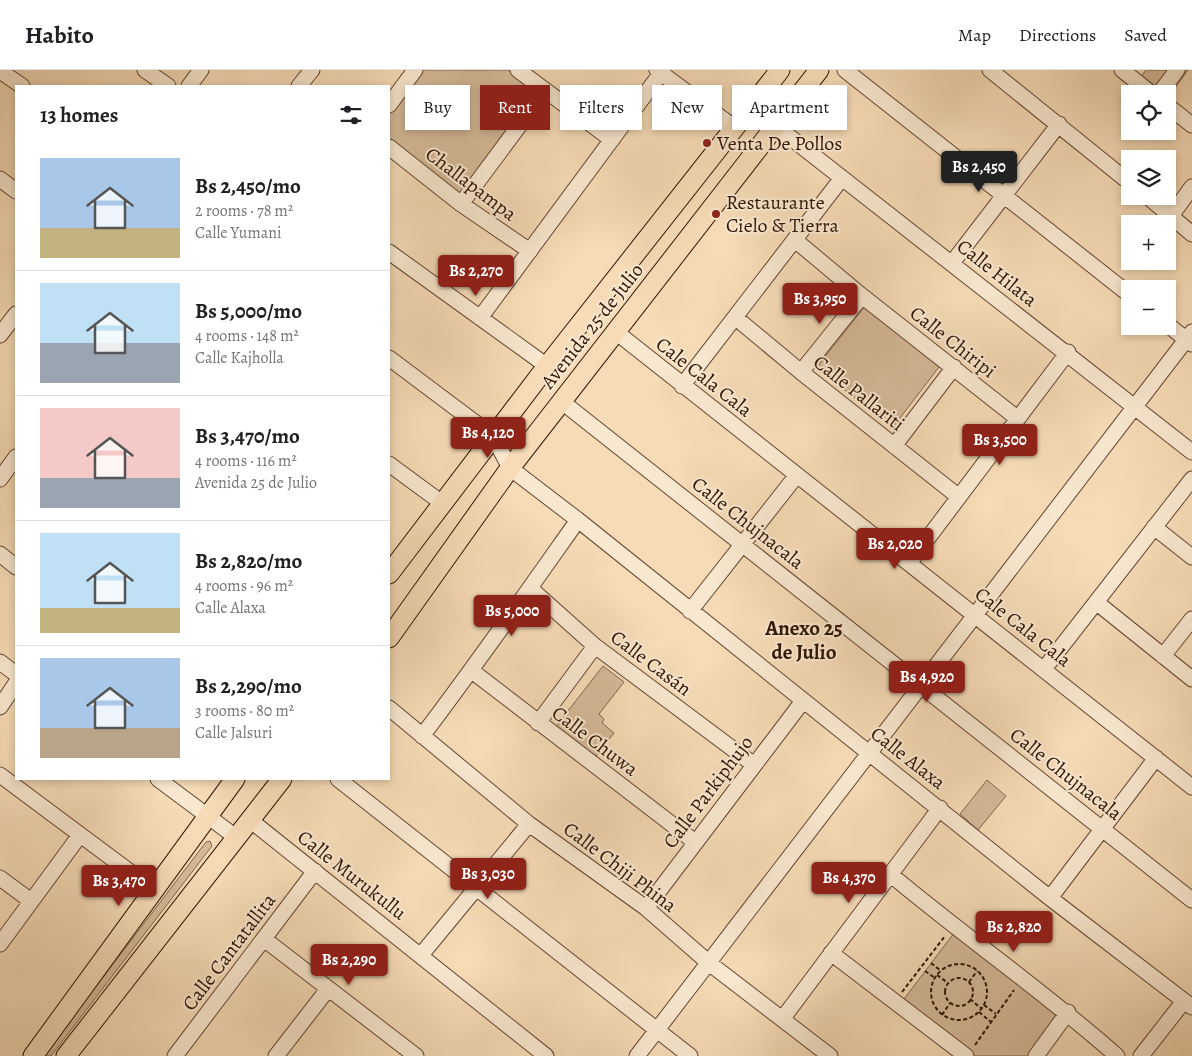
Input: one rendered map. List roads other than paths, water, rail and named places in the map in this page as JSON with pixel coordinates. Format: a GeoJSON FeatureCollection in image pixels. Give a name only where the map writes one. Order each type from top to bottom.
{"type":"FeatureCollection","features":[{"type":"Feature","properties":{"kind":"main road","name":"Avenida 25 de Julio"},"geometry":{"type":"LineString","coordinates":[[768,85],[780,70]]}},
{"type":"Feature","properties":{"kind":"main road","name":"Avenida 25 de Julio"},"geometry":{"type":"LineString","coordinates":[[808,85],[819,70]]}},
{"type":"Feature","properties":{"kind":"main road","name":"Avenida 25 de Julio"},"geometry":{"type":"LineString","coordinates":[[390,573],[547,366],[733,130]]}},
{"type":"Feature","properties":{"kind":"main road","name":"Avenida 25 de Julio"},"geometry":{"type":"LineString","coordinates":[[390,637],[510,468],[775,130]]}},
{"type":"Feature","properties":{"kind":"main road"},"geometry":{"type":"LineString","coordinates":[[33,1056],[234,780]]}},
{"type":"Feature","properties":{"kind":"main road"},"geometry":{"type":"LineString","coordinates":[[66,1056],[281,780]]}},
{"type":"Feature","properties":{"kind":"street"},"geometry":{"type":"LineString","coordinates":[[145,70],[167,85]]}},
{"type":"Feature","properties":{"kind":"street"},"geometry":{"type":"LineString","coordinates":[[190,85],[201,70]]}},
{"type":"Feature","properties":{"kind":"street"},"geometry":{"type":"LineString","coordinates":[[303,85],[312,70]]}},
{"type":"Feature","properties":{"kind":"street"},"geometry":{"type":"LineString","coordinates":[[390,104],[415,70]]}},
{"type":"Feature","properties":{"kind":"street"},"geometry":{"type":"LineString","coordinates":[[518,70],[538,85]]}},
{"type":"Feature","properties":{"kind":"street"},"geometry":{"type":"LineString","coordinates":[[845,70],[1121,288]]}},
{"type":"Feature","properties":{"kind":"street"},"geometry":{"type":"LineString","coordinates":[[990,70],[1121,175]]}},
{"type":"Feature","properties":{"kind":"street"},"geometry":{"type":"LineString","coordinates":[[1122,70],[1141,85]]}},
{"type":"Feature","properties":{"kind":"street"},"geometry":{"type":"LineString","coordinates":[[1166,85],[1177,70]]}},
{"type":"Feature","properties":{"kind":"street"},"geometry":{"type":"LineString","coordinates":[[0,71],[21,85]]}},
{"type":"Feature","properties":{"kind":"street"},"geometry":{"type":"LineString","coordinates":[[480,318],[612,140],[659,72],[732,126]]}},
{"type":"Feature","properties":{"kind":"street"},"geometry":{"type":"LineString","coordinates":[[550,94],[612,140]]}},
{"type":"Feature","properties":{"kind":"street"},"geometry":{"type":"LineString","coordinates":[[1176,112],[1192,125]]}},
{"type":"Feature","properties":{"kind":"street"},"geometry":{"type":"LineString","coordinates":[[952,263],[1059,124]]}},
{"type":"Feature","properties":{"kind":"street"},"geometry":{"type":"LineString","coordinates":[[461,204],[517,130]]}},
{"type":"Feature","properties":{"kind":"street","name":"Calle Hilata"},"geometry":{"type":"LineString","coordinates":[[781,130],[1068,352],[1192,452]]}},
{"type":"Feature","properties":{"kind":"street","name":"Challapampa"},"geometry":{"type":"LineString","coordinates":[[390,148],[461,204],[530,251]]}},
{"type":"Feature","properties":{"kind":"street"},"geometry":{"type":"LineString","coordinates":[[682,386],[842,178]]}},
{"type":"Feature","properties":{"kind":"street"},"geometry":{"type":"LineString","coordinates":[[1172,215],[1192,187]]}},
{"type":"Feature","properties":{"kind":"street"},"geometry":{"type":"LineString","coordinates":[[1158,205],[1170,215]]}},
{"type":"Feature","properties":{"kind":"street"},"geometry":{"type":"LineString","coordinates":[[1176,220],[1192,234]]}},
{"type":"Feature","properties":{"kind":"street","name":"Calle Chiripi"},"geometry":{"type":"LineString","coordinates":[[795,240],[862,296],[1017,418]]}},
{"type":"Feature","properties":{"kind":"street"},"geometry":{"type":"LineString","coordinates":[[390,253],[547,366]]}},
{"type":"Feature","properties":{"kind":"street"},"geometry":{"type":"LineString","coordinates":[[801,372],[862,296]]}},
{"type":"Feature","properties":{"kind":"street"},"geometry":{"type":"LineString","coordinates":[[0,335],[15,315]]}},
{"type":"Feature","properties":{"kind":"street","name":"Calle Pallariti"},"geometry":{"type":"LineString","coordinates":[[736,318],[958,497]]}},
{"type":"Feature","properties":{"kind":"street"},"geometry":{"type":"LineString","coordinates":[[637,1056],[1134,407],[1190,339],[1176,329]]}},
{"type":"Feature","properties":{"kind":"street","name":"Cale Cala Cala"},"geometry":{"type":"LineString","coordinates":[[616,332],[682,386],[910,562],[1192,786]]}},
{"type":"Feature","properties":{"kind":"street"},"geometry":{"type":"LineString","coordinates":[[910,562],[1068,352]]}},
{"type":"Feature","properties":{"kind":"street"},"geometry":{"type":"LineString","coordinates":[[390,359],[493,436]]}},
{"type":"Feature","properties":{"kind":"street"},"geometry":{"type":"LineString","coordinates":[[894,446],[954,367]]}},
{"type":"Feature","properties":{"kind":"street","name":"Calle Chujnacala"},"geometry":{"type":"LineString","coordinates":[[561,401],[1192,900]]}},
{"type":"Feature","properties":{"kind":"street","name":"Calle Alaxa"},"geometry":{"type":"LineString","coordinates":[[493,436],[510,468],[940,808],[1050,898],[1188,1004]]}},
{"type":"Feature","properties":{"kind":"street"},"geometry":{"type":"LineString","coordinates":[[0,479],[15,462]]}},
{"type":"Feature","properties":{"kind":"street"},"geometry":{"type":"LineString","coordinates":[[390,465],[442,503]]}},
{"type":"Feature","properties":{"kind":"street"},"geometry":{"type":"LineString","coordinates":[[690,611],[797,475]]}},
{"type":"Feature","properties":{"kind":"street"},"geometry":{"type":"LineString","coordinates":[[1044,669],[1192,479]]}},
{"type":"Feature","properties":{"kind":"street"},"geometry":{"type":"LineString","coordinates":[[422,736],[472,670],[578,520]]}},
{"type":"Feature","properties":{"kind":"street"},"geometry":{"type":"LineString","coordinates":[[1154,527],[1192,557]]}},
{"type":"Feature","properties":{"kind":"street"},"geometry":{"type":"LineString","coordinates":[[0,554],[15,566]]}},
{"type":"Feature","properties":{"kind":"street","name":"Calle Casán"},"geometry":{"type":"LineString","coordinates":[[530,588],[595,646],[753,764]]}},
{"type":"Feature","properties":{"kind":"street"},"geometry":{"type":"LineString","coordinates":[[1096,602],[1192,679]]}},
{"type":"Feature","properties":{"kind":"street"},"geometry":{"type":"LineString","coordinates":[[1162,656],[1192,619]]}},
{"type":"Feature","properties":{"kind":"street"},"geometry":{"type":"LineString","coordinates":[[538,723],[595,646]]}},
{"type":"Feature","properties":{"kind":"street"},"geometry":{"type":"LineString","coordinates":[[0,662],[15,673]]}},
{"type":"Feature","properties":{"kind":"street","name":"Calle Chuwa"},"geometry":{"type":"LineString","coordinates":[[472,670],[538,723],[695,842]]}},
{"type":"Feature","properties":{"kind":"street"},"geometry":{"type":"LineString","coordinates":[[0,707],[15,684]]}},
{"type":"Feature","properties":{"kind":"street","name":"Calle Parkiphujo"},"geometry":{"type":"LineString","coordinates":[[646,908],[753,764],[803,701]]}},
{"type":"Feature","properties":{"kind":"street","name":"Calle Chiji Phina"},"geometry":{"type":"LineString","coordinates":[[390,709],[529,824],[646,908],[709,963],[830,1056]]}},
{"type":"Feature","properties":{"kind":"street"},"geometry":{"type":"LineString","coordinates":[[1050,898],[1156,758]]}},
{"type":"Feature","properties":{"kind":"street"},"geometry":{"type":"LineString","coordinates":[[0,775],[153,889]]}},
{"type":"Feature","properties":{"kind":"street"},"geometry":{"type":"LineString","coordinates":[[159,780],[237,838]]}},
{"type":"Feature","properties":{"kind":"street"},"geometry":{"type":"LineString","coordinates":[[339,780],[690,1056]]}},
{"type":"Feature","properties":{"kind":"street"},"geometry":{"type":"LineString","coordinates":[[783,1018],[940,808]]}},
{"type":"Feature","properties":{"kind":"street","name":"Calle Murukullu"},"geometry":{"type":"LineString","coordinates":[[250,820],[421,956],[528,1050],[546,1056]]}},
{"type":"Feature","properties":{"kind":"street"},"geometry":{"type":"LineString","coordinates":[[421,956],[529,824]]}},
{"type":"Feature","properties":{"kind":"street"},"geometry":{"type":"LineString","coordinates":[[0,944],[80,835]]}},
{"type":"Feature","properties":{"kind":"street","name":"Calle Cantatallita"},"geometry":{"type":"LineString","coordinates":[[175,1056],[315,871]]}},
{"type":"Feature","properties":{"kind":"street"},"geometry":{"type":"LineString","coordinates":[[890,874],[952,926],[1068,1012],[1117,1056]]}},
{"type":"Feature","properties":{"kind":"street"},"geometry":{"type":"LineString","coordinates":[[0,878],[31,901]]}},
{"type":"Feature","properties":{"kind":"street"},"geometry":{"type":"LineString","coordinates":[[264,939],[416,1056]]}},
{"type":"Feature","properties":{"kind":"street"},"geometry":{"type":"LineString","coordinates":[[831,953],[894,1003],[970,1051]]}},
{"type":"Feature","properties":{"kind":"street"},"geometry":{"type":"LineString","coordinates":[[276,1056],[328,989]]}},
{"type":"Feature","properties":{"kind":"street"},"geometry":{"type":"LineString","coordinates":[[1141,1056],[1188,1004]]}},
{"type":"Feature","properties":{"kind":"street"},"geometry":{"type":"LineString","coordinates":[[1036,1056],[1068,1012]]}},
{"type":"Feature","properties":{"kind":"place","name":"Venta De Pollos"},"geometry":{"type":"Point","coordinates":[707,143]}},
{"type":"Feature","properties":{"kind":"place","name":"Restaurante Cielo & Tierra"},"geometry":{"type":"Point","coordinates":[716,214]}},
{"type":"Feature","properties":{"kind":"district","name":"Anexo 25 de Julio"},"geometry":{"type":"Point","coordinates":[804,640]}}]}
